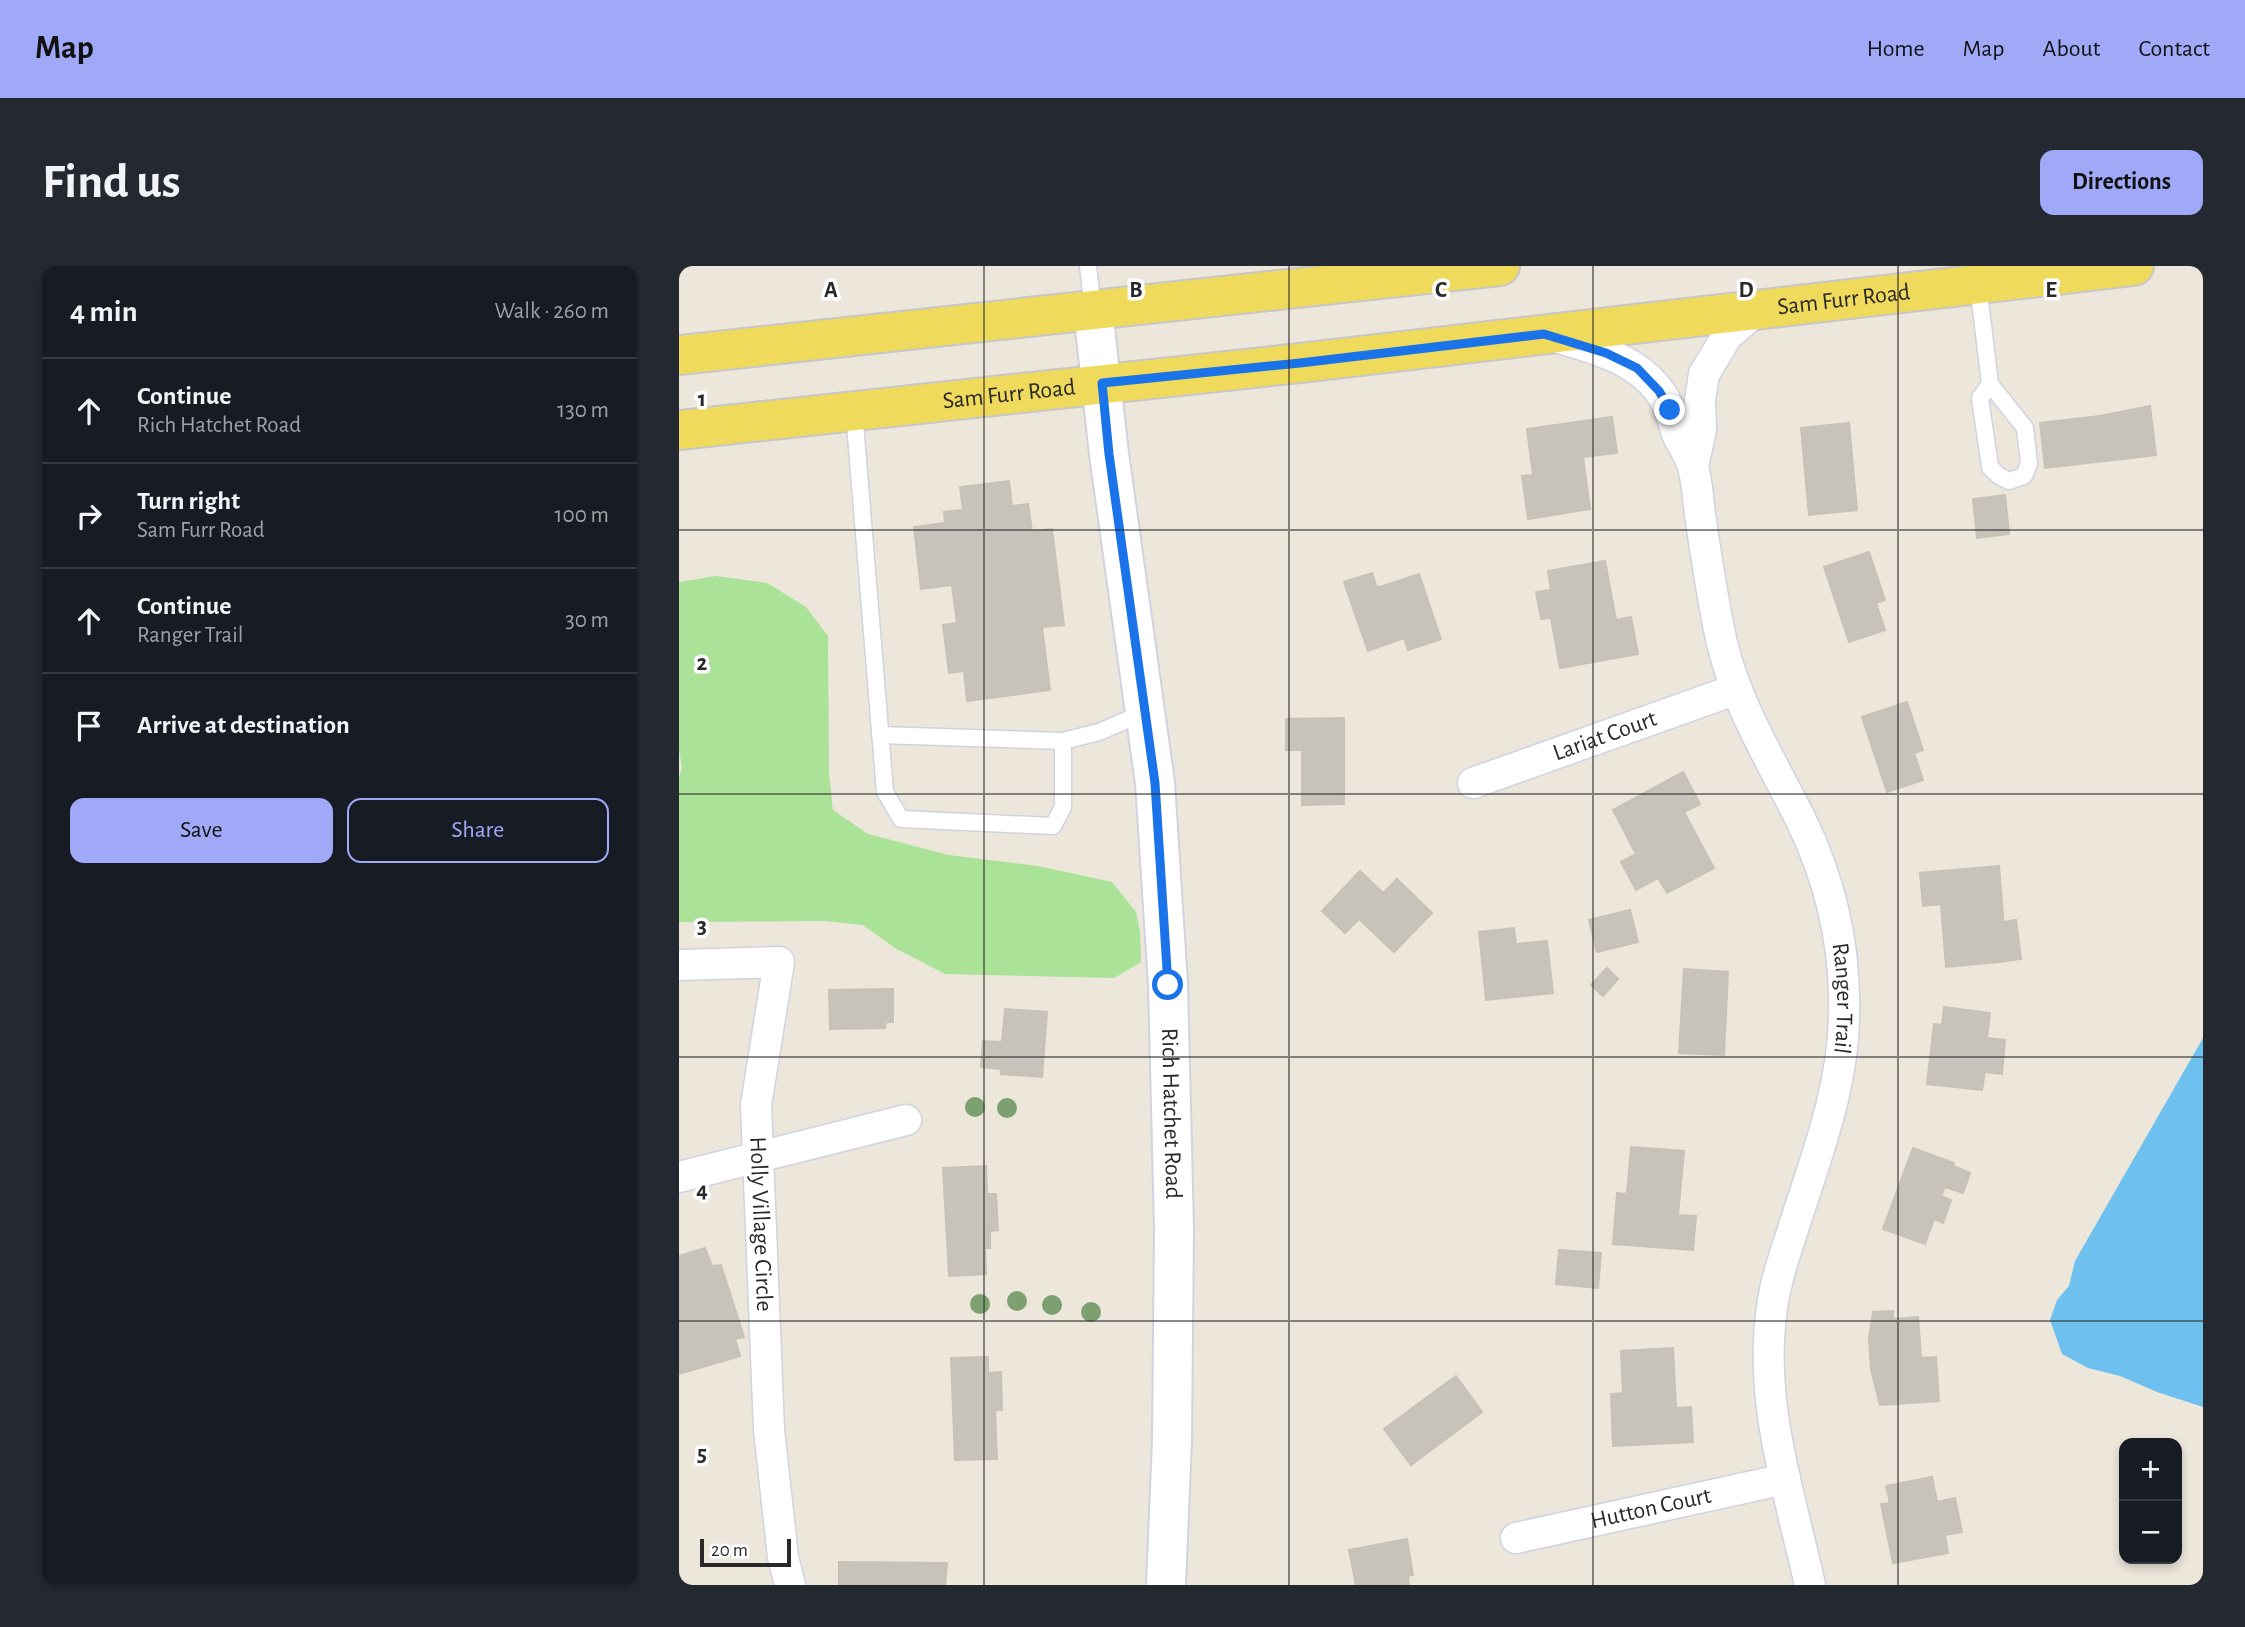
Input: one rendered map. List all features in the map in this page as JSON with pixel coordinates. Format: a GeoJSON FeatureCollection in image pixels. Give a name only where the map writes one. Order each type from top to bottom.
{"type":"FeatureCollection","features":[{"type":"Feature","properties":{"kind":"main road"},"geometry":{"type":"LineString","coordinates":[[679,355],[1500,266]]}},
{"type":"Feature","properties":{"kind":"main road","name":"Sam Furr Road"},"geometry":{"type":"LineString","coordinates":[[679,430],[1300,363],[2134,266]]}},
{"type":"Feature","properties":{"kind":"street","name":"Ranger Trail"},"geometry":{"type":"LineString","coordinates":[[1693,466],[1701,430],[1700,400],[1704,374],[1727,336],[1758,309]]}},
{"type":"Feature","properties":{"kind":"street","name":"Rich Hatchet Road"},"geometry":{"type":"LineString","coordinates":[[1093,310],[1109,454],[1155,783],[1165,933],[1173,1175],[1172,1440],[1166,1585]]}},
{"type":"Feature","properties":{"kind":"street","name":"Ranger Trail"},"geometry":{"type":"LineString","coordinates":[[1544,334],[1606,353],[1637,368],[1659,391],[1670,410],[1693,466],[1720,634],[1737,689],[1748,720],[1800,818],[1831,898],[1842,955],[1844,1017],[1840,1065],[1831,1111],[1778,1276],[1771,1309],[1768,1366],[1775,1434],[1809,1585]]}},
{"type":"Feature","properties":{"kind":"street","name":"Lariat Court"},"geometry":{"type":"LineString","coordinates":[[1473,783],[1737,689]]}},
{"type":"Feature","properties":{"kind":"street","name":"Holly Village Circle"},"geometry":{"type":"LineString","coordinates":[[679,965],[779,962],[756,1105],[770,1441],[783,1557],[790,1585]]}},
{"type":"Feature","properties":{"kind":"street"},"geometry":{"type":"LineString","coordinates":[[679,1177],[906,1120]]}},
{"type":"Feature","properties":{"kind":"street","name":"Hutton Court"},"geometry":{"type":"LineString","coordinates":[[1516,1538],[1785,1479]]}},
{"type":"Feature","properties":{"kind":"lane"},"geometry":{"type":"LineString","coordinates":[[1088,266],[1093,310]]}},
{"type":"Feature","properties":{"kind":"lane"},"geometry":{"type":"LineString","coordinates":[[1978,284],[1990,384],[2025,428],[2029,463],[2024,477],[2009,481],[1990,467],[1980,398],[1990,384]]}},
{"type":"Feature","properties":{"kind":"lane"},"geometry":{"type":"LineString","coordinates":[[854,411],[885,792],[901,819],[1053,826],[1063,807],[1063,741]]}},
{"type":"Feature","properties":{"kind":"lane"},"geometry":{"type":"LineString","coordinates":[[880,735],[1063,741],[1099,732],[1145,712]]}},
{"type":"Feature","properties":{"kind":"green space"},"geometry":{"type":"Polygon","coordinates":[[[716,576],[767,583],[806,607],[828,636],[829,774],[833,810],[868,834],[949,855],[1038,866],[1112,882],[1136,912],[1141,962],[1114,978],[945,974],[895,948],[863,925],[825,921],[679,922],[679,777],[682,768],[679,750],[679,582],[716,576]]]}},
{"type":"Feature","properties":{"kind":"water"},"geometry":{"type":"Polygon","coordinates":[[[2203,1038],[2203,1407],[2120,1376],[2088,1368],[2062,1354],[2050,1320],[2057,1300],[2069,1286],[2075,1261],[2203,1038]]]}},
{"type":"Feature","properties":{"kind":"building"},"geometry":{"type":"Polygon","coordinates":[[[2150,406],[2156,455],[2045,468],[2040,423],[2100,416],[2150,406]]]}},
{"type":"Feature","properties":{"kind":"building"},"geometry":{"type":"Polygon","coordinates":[[[1612,417],[1617,453],[1583,457],[1590,509],[1528,519],[1522,476],[1533,475],[1527,429],[1612,417]]]}},
{"type":"Feature","properties":{"kind":"building"},"geometry":{"type":"Polygon","coordinates":[[[1849,423],[1857,510],[1809,515],[1801,428],[1849,423]]]}},
{"type":"Feature","properties":{"kind":"building"},"geometry":{"type":"Polygon","coordinates":[[[1009,481],[1012,506],[1028,504],[1032,531],[1052,529],[1064,625],[1042,627],[1050,690],[967,701],[964,671],[949,673],[943,625],[957,623],[952,585],[921,589],[914,527],[945,523],[944,512],[963,510],[960,487],[1009,481]]]}},
{"type":"Feature","properties":{"kind":"building"},"geometry":{"type":"Polygon","coordinates":[[[2005,495],[2009,534],[1977,538],[1973,499],[2005,495]]]}},
{"type":"Feature","properties":{"kind":"building"},"geometry":{"type":"Polygon","coordinates":[[[1869,552],[1885,600],[1876,603],[1885,630],[1849,642],[1824,567],[1869,552]]]}},
{"type":"Feature","properties":{"kind":"building"},"geometry":{"type":"Polygon","coordinates":[[[1605,561],[1616,620],[1631,617],[1638,654],[1560,668],[1551,618],[1541,619],[1536,592],[1551,590],[1548,571],[1605,561]]]}},
{"type":"Feature","properties":{"kind":"building"},"geometry":{"type":"Polygon","coordinates":[[[1372,573],[1377,588],[1419,574],[1441,639],[1408,650],[1404,638],[1368,651],[1344,582],[1372,573]]]}},
{"type":"Feature","properties":{"kind":"building"},"geometry":{"type":"Polygon","coordinates":[[[1907,702],[1923,750],[1914,753],[1923,780],[1887,792],[1862,717],[1907,702]]]}},
{"type":"Feature","properties":{"kind":"building"},"geometry":{"type":"Polygon","coordinates":[[[1344,718],[1344,804],[1302,805],[1302,750],[1286,750],[1286,719],[1344,718]]]}},
{"type":"Feature","properties":{"kind":"building"},"geometry":{"type":"Polygon","coordinates":[[[1683,772],[1700,804],[1684,812],[1714,868],[1667,893],[1658,878],[1636,890],[1621,862],[1636,854],[1613,810],[1683,772]]]}},
{"type":"Feature","properties":{"kind":"building"},"geometry":{"type":"Polygon","coordinates":[[[1999,866],[2003,916],[1995,917],[1998,962],[1946,967],[1941,904],[1923,906],[1920,873],[1999,866]]]}},
{"type":"Feature","properties":{"kind":"building"},"geometry":{"type":"Polygon","coordinates":[[[1360,871],[1383,893],[1397,879],[1432,913],[1394,952],[1359,919],[1345,933],[1322,911],[1360,871]]]}},
{"type":"Feature","properties":{"kind":"building"},"geometry":{"type":"Polygon","coordinates":[[[1630,910],[1638,942],[1597,952],[1589,920],[1630,910]]]}},
{"type":"Feature","properties":{"kind":"building"},"geometry":{"type":"Polygon","coordinates":[[[2003,916],[2003,922],[2016,920],[2021,959],[1998,962],[1995,917],[2003,916]]]}},
{"type":"Feature","properties":{"kind":"building"},"geometry":{"type":"Polygon","coordinates":[[[1514,928],[1516,944],[1547,941],[1553,993],[1486,1000],[1479,932],[1514,928]]]}},
{"type":"Feature","properties":{"kind":"building"},"geometry":{"type":"Polygon","coordinates":[[[1607,968],[1618,979],[1603,996],[1591,985],[1607,968]]]}},
{"type":"Feature","properties":{"kind":"building"},"geometry":{"type":"Polygon","coordinates":[[[1684,969],[1728,972],[1724,1055],[1679,1053],[1684,969]]]}},
{"type":"Feature","properties":{"kind":"building"},"geometry":{"type":"Polygon","coordinates":[[[893,989],[893,1022],[886,1022],[885,1028],[830,1029],[829,990],[893,989]]]}},
{"type":"Feature","properties":{"kind":"building"},"geometry":{"type":"Polygon","coordinates":[[[1944,1007],[1990,1013],[1987,1038],[2005,1040],[2002,1074],[1985,1072],[1982,1090],[1927,1084],[1934,1024],[1942,1025],[1944,1007]]]}},
{"type":"Feature","properties":{"kind":"building"},"geometry":{"type":"Polygon","coordinates":[[[1005,1009],[1047,1012],[1042,1077],[1001,1074],[1001,1069],[981,1067],[983,1041],[1002,1042],[1005,1009]]]}},
{"type":"Feature","properties":{"kind":"building"},"geometry":{"type":"Polygon","coordinates":[[[1631,1147],[1684,1151],[1678,1215],[1696,1216],[1693,1250],[1613,1244],[1617,1193],[1627,1194],[1631,1147]]]}},
{"type":"Feature","properties":{"kind":"building"},"geometry":{"type":"Polygon","coordinates":[[[1913,1148],[1954,1163],[1953,1166],[1970,1173],[1963,1193],[1945,1187],[1941,1196],[1951,1200],[1943,1223],[1934,1219],[1925,1244],[1883,1229],[1913,1148]]]}},
{"type":"Feature","properties":{"kind":"building"},"geometry":{"type":"Polygon","coordinates":[[[986,1166],[987,1194],[996,1194],[998,1230],[990,1231],[990,1248],[985,1248],[986,1274],[949,1276],[943,1168],[986,1166]]]}},
{"type":"Feature","properties":{"kind":"building"},"geometry":{"type":"Polygon","coordinates":[[[705,1248],[712,1266],[721,1265],[744,1337],[735,1339],[740,1356],[679,1374],[679,1256],[705,1248]]]}},
{"type":"Feature","properties":{"kind":"building"},"geometry":{"type":"Polygon","coordinates":[[[1559,1250],[1601,1253],[1598,1288],[1556,1284],[1559,1250]]]}},
{"type":"Feature","properties":{"kind":"building"},"geometry":{"type":"Polygon","coordinates":[[[1893,1311],[1893,1319],[1918,1317],[1921,1358],[1936,1357],[1939,1401],[1880,1405],[1871,1370],[1869,1339],[1873,1312],[1893,1311]]]}},
{"type":"Feature","properties":{"kind":"building"},"geometry":{"type":"Polygon","coordinates":[[[1673,1348],[1676,1408],[1691,1407],[1693,1442],[1613,1446],[1611,1394],[1623,1393],[1621,1351],[1673,1348]]]}},
{"type":"Feature","properties":{"kind":"building"},"geometry":{"type":"Polygon","coordinates":[[[988,1357],[988,1373],[1001,1372],[1002,1410],[995,1410],[997,1459],[955,1460],[951,1358],[988,1357]]]}},
{"type":"Feature","properties":{"kind":"building"},"geometry":{"type":"Polygon","coordinates":[[[1456,1376],[1482,1412],[1411,1465],[1384,1429],[1456,1376]]]}},
{"type":"Feature","properties":{"kind":"building"},"geometry":{"type":"Polygon","coordinates":[[[1932,1477],[1937,1502],[1955,1498],[1962,1532],[1945,1535],[1948,1553],[1893,1563],[1881,1504],[1890,1503],[1886,1486],[1932,1477]]]}},
{"type":"Feature","properties":{"kind":"building"},"geometry":{"type":"Polygon","coordinates":[[[1407,1539],[1413,1575],[1408,1576],[1409,1585],[1356,1585],[1349,1550],[1407,1539]]]}},
{"type":"Feature","properties":{"kind":"building"},"geometry":{"type":"Polygon","coordinates":[[[839,1562],[947,1563],[945,1585],[839,1585],[839,1562]]]}},
{"type":"Feature","properties":{"kind":"route"},"geometry":{"type":"LineString","coordinates":[[1168,985],[1155,783],[1109,454],[1102,383],[1544,334],[1606,353],[1637,368],[1659,391],[1670,410]]}}]}
